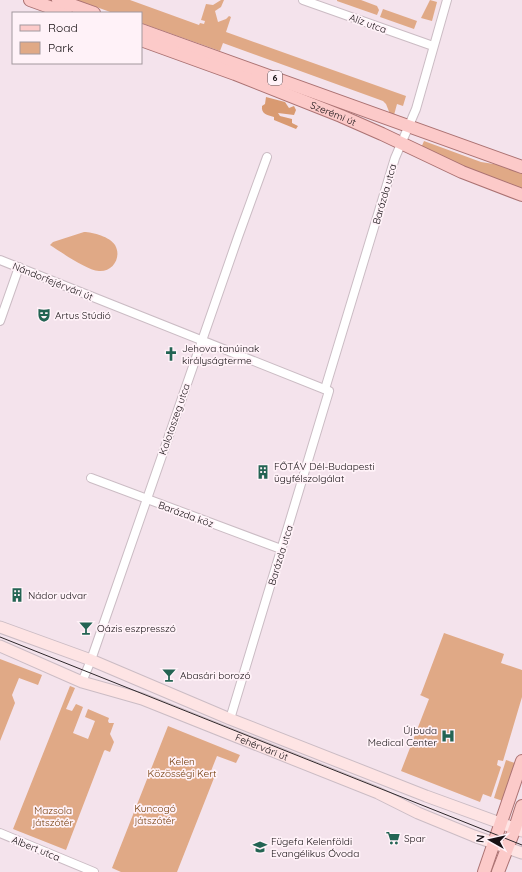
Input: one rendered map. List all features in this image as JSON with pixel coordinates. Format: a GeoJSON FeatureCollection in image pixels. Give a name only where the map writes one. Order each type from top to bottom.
{"type":"FeatureCollection","features":[{"type":"Feature","properties":{"kind":"main road"},"geometry":{"type":"LineString","coordinates":[[30,0],[63,12]]}},
{"type":"Feature","properties":{"kind":"main road"},"geometry":{"type":"LineString","coordinates":[[58,0],[91,12]]}},
{"type":"Feature","properties":{"kind":"main road","name":"Szerémi út"},"geometry":{"type":"LineString","coordinates":[[142,30],[522,167]]}},
{"type":"Feature","properties":{"kind":"main road","name":"Szerémi út"},"geometry":{"type":"LineString","coordinates":[[142,40],[235,74],[341,116],[462,172],[522,195]]}},
{"type":"Feature","properties":{"kind":"main road"},"geometry":{"type":"LineString","coordinates":[[484,872],[522,761]]}},
{"type":"Feature","properties":{"kind":"main road"},"geometry":{"type":"LineString","coordinates":[[498,872],[507,848],[518,830],[522,806]]}},
{"type":"Feature","properties":{"kind":"street","name":"Alíz utca"},"geometry":{"type":"LineString","coordinates":[[303,0],[434,46]]}},
{"type":"Feature","properties":{"kind":"street","name":"Barázda utca"},"geometry":{"type":"LineString","coordinates":[[230,719],[395,158],[416,108],[447,0]]}},
{"type":"Feature","properties":{"kind":"street","name":"Kalotaszeg utca"},"geometry":{"type":"LineString","coordinates":[[82,682],[92,660],[146,499],[267,157]]}},
{"type":"Feature","properties":{"kind":"street","name":"Nándorfejérvári út"},"geometry":{"type":"LineString","coordinates":[[0,260],[327,390]]}},
{"type":"Feature","properties":{"kind":"street"},"geometry":{"type":"LineString","coordinates":[[0,321],[19,268]]}},
{"type":"Feature","properties":{"kind":"street","name":"Barázda köz"},"geometry":{"type":"LineString","coordinates":[[91,478],[281,549]]}},
{"type":"Feature","properties":{"kind":"street","name":"Fehérvári út"},"geometry":{"type":"LineString","coordinates":[[0,627],[92,660],[230,719],[426,796],[518,830]]}},
{"type":"Feature","properties":{"kind":"street","name":"Fehérvári út"},"geometry":{"type":"LineString","coordinates":[[0,646],[82,682],[149,702],[378,793],[418,812],[493,843],[522,853]]}},
{"type":"Feature","properties":{"kind":"street","name":"Albert utca"},"geometry":{"type":"LineString","coordinates":[[0,834],[94,872]]}},
{"type":"Feature","properties":{"kind":"green space"},"geometry":{"type":"Polygon","coordinates":[[[77,0],[130,0],[199,25],[200,23],[204,24],[205,21],[201,20],[206,4],[213,5],[221,0],[224,0],[221,7],[215,11],[218,22],[229,16],[231,17],[226,32],[406,96],[403,106],[397,104],[394,115],[390,114],[386,104],[383,101],[223,43],[220,51],[142,23],[142,12],[110,12],[77,0]]]}},
{"type":"Feature","properties":{"kind":"green space"},"geometry":{"type":"Polygon","coordinates":[[[337,0],[361,0],[377,6],[379,10],[377,15],[337,0]]]}},
{"type":"Feature","properties":{"kind":"green space"},"geometry":{"type":"Polygon","coordinates":[[[430,0],[437,2],[432,21],[421,18],[430,0]]]}},
{"type":"Feature","properties":{"kind":"green space"},"geometry":{"type":"Polygon","coordinates":[[[383,9],[417,21],[414,29],[380,17],[383,9]]]}},
{"type":"Feature","properties":{"kind":"green space"},"geometry":{"type":"Polygon","coordinates":[[[424,141],[481,162],[500,165],[522,172],[522,189],[474,171],[421,148],[424,141]]]}},
{"type":"Feature","properties":{"kind":"green space"},"geometry":{"type":"Polygon","coordinates":[[[84,232],[101,236],[113,242],[115,245],[117,250],[117,259],[108,269],[99,271],[87,268],[50,245],[53,242],[84,232]]]}},
{"type":"Feature","properties":{"kind":"green space"},"geometry":{"type":"Polygon","coordinates":[[[444,633],[504,654],[501,663],[522,670],[522,697],[503,761],[498,760],[497,765],[501,767],[491,797],[483,794],[480,802],[401,771],[429,699],[420,695],[444,633]]]}},
{"type":"Feature","properties":{"kind":"green space"},"geometry":{"type":"Polygon","coordinates":[[[0,659],[42,675],[38,685],[19,678],[12,695],[15,703],[0,741],[0,659]]]}},
{"type":"Feature","properties":{"kind":"green space","name":"Mazsola játszótér"},"geometry":{"type":"Polygon","coordinates":[[[70,686],[75,688],[66,709],[72,711],[76,704],[83,707],[73,733],[88,739],[95,721],[85,717],[88,709],[109,718],[109,723],[114,723],[110,734],[114,742],[110,752],[104,751],[66,850],[13,829],[70,686]]]}},
{"type":"Feature","properties":{"kind":"green space"},"geometry":{"type":"Polygon","coordinates":[[[168,726],[240,755],[236,763],[217,756],[211,771],[214,778],[177,872],[121,872],[112,868],[168,726]]]}},
{"type":"Feature","properties":{"kind":"green space"},"geometry":{"type":"Polygon","coordinates":[[[506,760],[515,763],[503,801],[494,798],[506,760]]]}},
{"type":"Feature","properties":{"kind":"shaded area"},"geometry":{"type":"Polygon","coordinates":[[[266,97],[285,102],[289,108],[294,106],[296,110],[294,115],[278,113],[280,116],[292,119],[292,123],[298,126],[296,129],[274,120],[274,117],[267,115],[262,111],[262,106],[265,104],[266,97]]]}},
{"type":"Feature","properties":{"kind":"tram line"},"geometry":{"type":"LineString","coordinates":[[0,637],[522,845]]}},
{"type":"Feature","properties":{"kind":"place","name":"Artus Stúdió"},"geometry":{"type":"Point","coordinates":[44,315]}},
{"type":"Feature","properties":{"kind":"place","name":"Jehova tanúinak királyságterme"},"geometry":{"type":"Point","coordinates":[171,354]}},
{"type":"Feature","properties":{"kind":"place","name":"FŐTÁV Dél-Budapesti ügyfélszolgálat"},"geometry":{"type":"Point","coordinates":[263,472]}},
{"type":"Feature","properties":{"kind":"place","name":"Nádor udvar"},"geometry":{"type":"Point","coordinates":[17,595]}},
{"type":"Feature","properties":{"kind":"place","name":"Oázis eszpresszó"},"geometry":{"type":"Point","coordinates":[86,628]}},
{"type":"Feature","properties":{"kind":"place","name":"Abasári borozó"},"geometry":{"type":"Point","coordinates":[169,675]}},
{"type":"Feature","properties":{"kind":"place","name":"Újbuda Medical Center"},"geometry":{"type":"Point","coordinates":[448,736]}},
{"type":"Feature","properties":{"kind":"place","name":"Spar"},"geometry":{"type":"Point","coordinates":[393,838]}},
{"type":"Feature","properties":{"kind":"place","name":"Fügefa Kelenföldi Evangélikus Óvoda"},"geometry":{"type":"Point","coordinates":[260,847]}},
{"type":"Feature","properties":{"kind":"park label","name":"Kelen Közösségi Kert"},"geometry":{"type":"Point","coordinates":[182,766]}},
{"type":"Feature","properties":{"kind":"park label","name":"Kuncogó játszótér"},"geometry":{"type":"Point","coordinates":[155,814]}}]}
